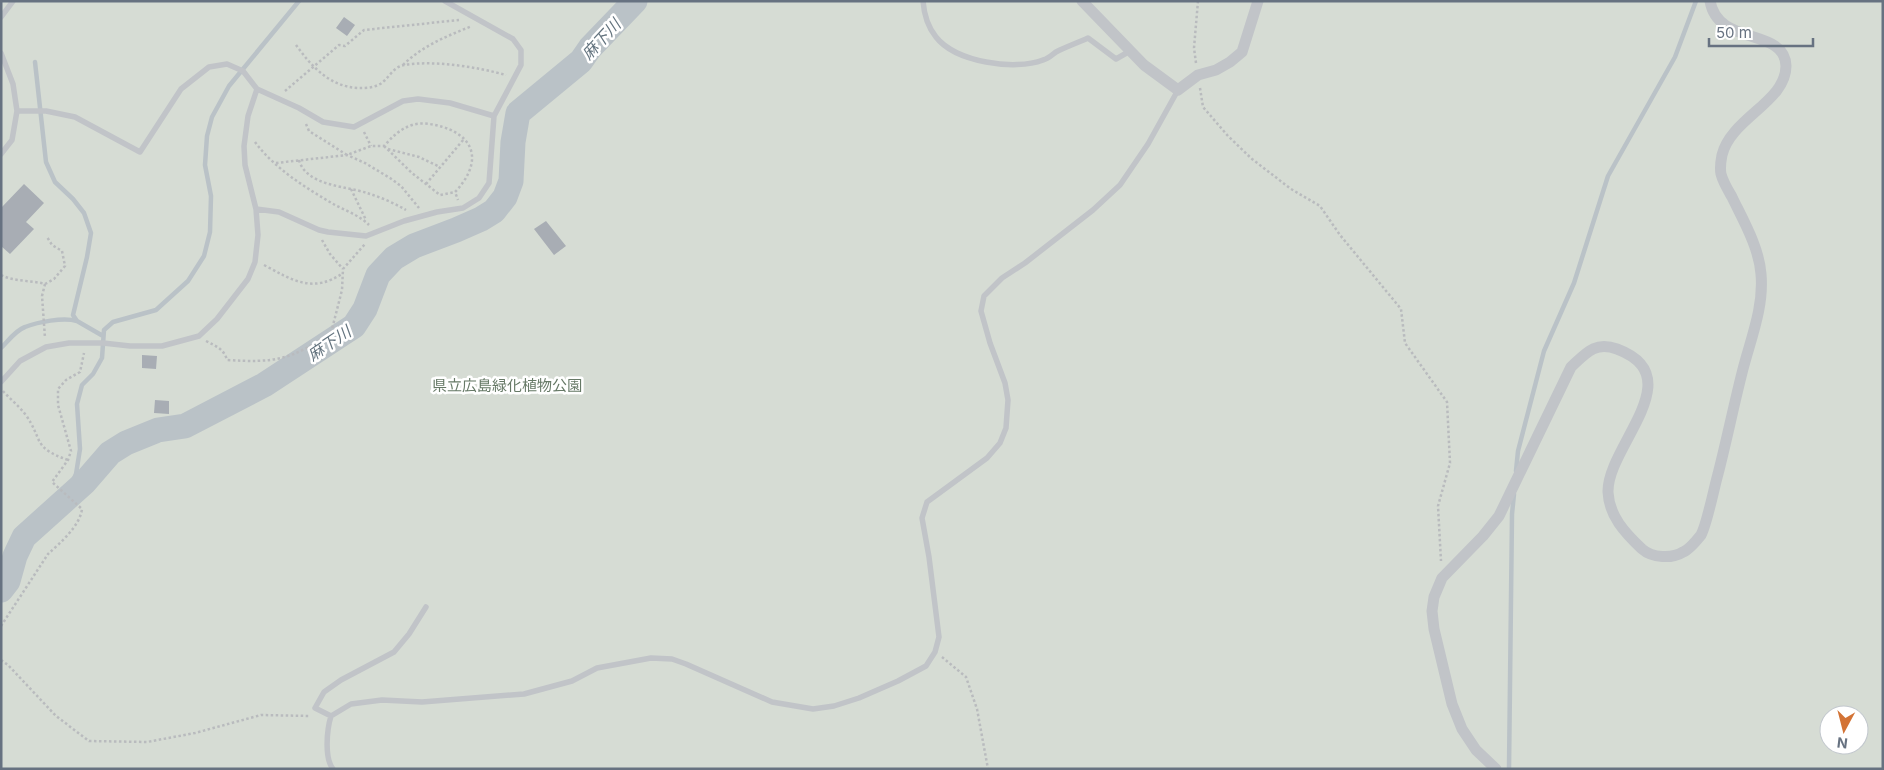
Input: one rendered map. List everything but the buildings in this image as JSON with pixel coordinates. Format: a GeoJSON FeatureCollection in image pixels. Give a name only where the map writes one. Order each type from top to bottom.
{"type":"FeatureCollection","features":[{"type":"Feature","properties":{"kind":"street"},"geometry":{"type":"LineString","coordinates":[[1082,1],[1144,65],[1178,90],[1198,76],[1216,70],[1230,62],[1242,52],[1258,1]]}},
{"type":"Feature","properties":{"kind":"street"},"geometry":{"type":"LineString","coordinates":[[1496,769],[1476,750],[1462,729],[1452,704],[1434,629],[1432,611],[1434,596],[1442,578],[1484,536],[1499,516],[1571,367],[1591,348],[1610,346],[1631,354],[1644,370],[1649,382],[1643,409],[1611,474],[1608,491],[1613,515],[1629,536],[1647,553],[1668,557],[1684,552],[1701,535],[1744,367],[1755,333],[1762,276],[1760,262],[1750,235],[1720,173],[1722,154],[1741,123],[1768,101],[1783,81],[1786,65],[1782,52],[1771,42],[1729,29],[1717,18],[1710,1]]}},
{"type":"Feature","properties":{"kind":"lane"},"geometry":{"type":"LineString","coordinates":[[1,18],[13,1]]}},
{"type":"Feature","properties":{"kind":"lane"},"geometry":{"type":"LineString","coordinates":[[256,209],[279,212],[319,230],[366,236],[415,218],[463,208],[479,198],[489,182],[494,116],[521,65],[521,50],[512,39],[445,1]]}},
{"type":"Feature","properties":{"kind":"lane"},"geometry":{"type":"LineString","coordinates":[[924,1],[926,20],[936,38],[953,51],[980,61],[1016,65],[1043,60],[1088,38],[1116,59],[1130,51]]}},
{"type":"Feature","properties":{"kind":"lane"},"geometry":{"type":"LineString","coordinates":[[1,53],[13,84],[17,111],[12,140],[1,154]]}},
{"type":"Feature","properties":{"kind":"lane"},"geometry":{"type":"LineString","coordinates":[[17,111],[46,111],[75,117],[140,152],[181,89],[209,67],[227,64],[243,71],[257,89],[299,108],[322,122],[354,127],[403,101],[418,99],[450,103],[494,116]]}},
{"type":"Feature","properties":{"kind":"lane"},"geometry":{"type":"LineString","coordinates":[[1,382],[20,361],[46,347],[69,343],[162,346],[198,336],[217,319],[248,279],[255,262],[258,235],[256,209],[245,166],[244,146],[248,116],[257,89]]}},
{"type":"Feature","properties":{"kind":"lane"},"geometry":{"type":"LineString","coordinates":[[333,769],[330,765],[328,748],[328,726],[331,716],[351,704],[374,701],[422,702],[524,694],[572,681],[597,668],[651,658],[672,659],[772,702],[813,710],[860,698],[926,666],[935,652],[939,637],[922,518],[926,502],[987,458],[1000,443],[1006,428],[1008,400],[1005,383],[990,343],[981,311],[984,296],[1002,278],[1025,263],[1087,215],[1120,185],[1148,144],[1178,90]]}},
{"type":"Feature","properties":{"kind":"lane"},"geometry":{"type":"LineString","coordinates":[[331,716],[315,708],[324,692],[340,680],[394,652],[409,634],[426,607]]}},
{"type":"Feature","properties":{"kind":"path"},"geometry":{"type":"LineString","coordinates":[[1198,1],[1194,48],[1203,108],[1252,159],[1290,189],[1320,206],[1340,236],[1401,309],[1405,343],[1447,402],[1450,463],[1438,506],[1442,578]]}},
{"type":"Feature","properties":{"kind":"path"},"geometry":{"type":"LineString","coordinates":[[296,45],[313,67],[327,79],[341,86],[368,88],[379,85],[395,69],[440,39],[480,21]]}},
{"type":"Feature","properties":{"kind":"path"},"geometry":{"type":"LineString","coordinates":[[286,90],[338,45],[345,46],[364,30],[480,21]]}},
{"type":"Feature","properties":{"kind":"path"},"geometry":{"type":"LineString","coordinates":[[403,65],[436,64],[456,66],[515,78]]}},
{"type":"Feature","properties":{"kind":"path"},"geometry":{"type":"LineString","coordinates":[[299,108],[309,131],[401,186],[418,205],[422,216]]}},
{"type":"Feature","properties":{"kind":"path"},"geometry":{"type":"LineString","coordinates":[[275,163],[347,155],[371,146],[384,146],[440,195],[455,192],[466,180],[471,168],[472,149],[464,139],[448,129],[434,125],[413,124],[392,136],[384,146]]}},
{"type":"Feature","properties":{"kind":"path"},"geometry":{"type":"LineString","coordinates":[[359,125],[371,146]]}},
{"type":"Feature","properties":{"kind":"path"},"geometry":{"type":"LineString","coordinates":[[246,129],[260,148],[275,163],[309,189],[366,222],[377,232],[355,254],[337,278],[319,284],[289,280],[255,262]]}},
{"type":"Feature","properties":{"kind":"path"},"geometry":{"type":"LineString","coordinates":[[426,184],[464,139]]}},
{"type":"Feature","properties":{"kind":"path"},"geometry":{"type":"LineString","coordinates":[[388,149],[414,155],[440,167]]}},
{"type":"Feature","properties":{"kind":"path"},"geometry":{"type":"LineString","coordinates":[[299,160],[312,177],[330,184],[366,192],[385,199],[415,218]]}},
{"type":"Feature","properties":{"kind":"path"},"geometry":{"type":"LineString","coordinates":[[351,189],[366,222]]}},
{"type":"Feature","properties":{"kind":"path"},"geometry":{"type":"LineString","coordinates":[[455,192],[456,198],[463,208]]}},
{"type":"Feature","properties":{"kind":"path"},"geometry":{"type":"LineString","coordinates":[[198,336],[220,347],[226,354],[227,360],[256,362],[282,358],[298,353],[331,333],[342,290],[343,272],[330,254],[319,234],[319,230]]}},
{"type":"Feature","properties":{"kind":"path"},"geometry":{"type":"LineString","coordinates":[[1,275],[9,279],[45,284],[54,279],[66,266],[62,251],[52,245],[47,237]]}},
{"type":"Feature","properties":{"kind":"path"},"geometry":{"type":"LineString","coordinates":[[45,284],[42,296],[42,318],[46,347]]}},
{"type":"Feature","properties":{"kind":"path"},"geometry":{"type":"LineString","coordinates":[[1,626],[48,554],[58,545],[82,515],[82,509],[52,482],[68,460],[71,451],[59,410],[58,389],[66,380],[80,372],[86,343]]}},
{"type":"Feature","properties":{"kind":"path"},"geometry":{"type":"LineString","coordinates":[[1,389],[25,414],[44,449],[68,460]]}},
{"type":"Feature","properties":{"kind":"path"},"geometry":{"type":"LineString","coordinates":[[935,652],[966,677],[977,709],[988,769]]}},
{"type":"Feature","properties":{"kind":"path"},"geometry":{"type":"LineString","coordinates":[[1,660],[56,716],[89,741],[147,742],[195,733],[261,715],[331,716]]}},
{"type":"Feature","properties":{"kind":"green space","name":"県立広島緑化植物公園"},"geometry":{"type":"Polygon","coordinates":[[[1,1],[1883,1],[1883,769],[1,769],[1,1]]]}},
{"type":"Feature","properties":{"kind":"waterway"},"geometry":{"type":"LineString","coordinates":[[63,502],[76,474],[80,449],[77,404],[82,385],[93,374],[102,358],[104,330],[113,322],[156,310],[188,281],[204,256],[210,232],[211,196],[205,165],[207,136],[212,117],[229,86],[299,1]]}},
{"type":"Feature","properties":{"kind":"waterway","name":"麻下川"},"geometry":{"type":"LineString","coordinates":[[1,590],[8,581],[15,556],[24,537],[84,483],[110,453],[126,443],[158,430],[185,426],[264,385],[354,326],[365,309],[378,275],[394,258],[414,246],[456,230],[494,211],[505,197],[511,181],[513,142],[518,113],[581,61],[590,48],[635,1]]}},
{"type":"Feature","properties":{"kind":"waterway"},"geometry":{"type":"LineString","coordinates":[[1516,471],[1518,451],[1544,351],[1574,283],[1608,176],[1675,57],[1696,1]]}},
{"type":"Feature","properties":{"kind":"waterway"},"geometry":{"type":"LineString","coordinates":[[35,62],[46,162],[55,182],[73,199],[84,213],[91,233],[73,315],[77,321],[103,336]]}},
{"type":"Feature","properties":{"kind":"waterway"},"geometry":{"type":"LineString","coordinates":[[1,348],[22,328],[51,321],[77,321]]}},
{"type":"Feature","properties":{"kind":"waterway"},"geometry":{"type":"LineString","coordinates":[[1509,769],[1512,514],[1514,494]]}}]}
